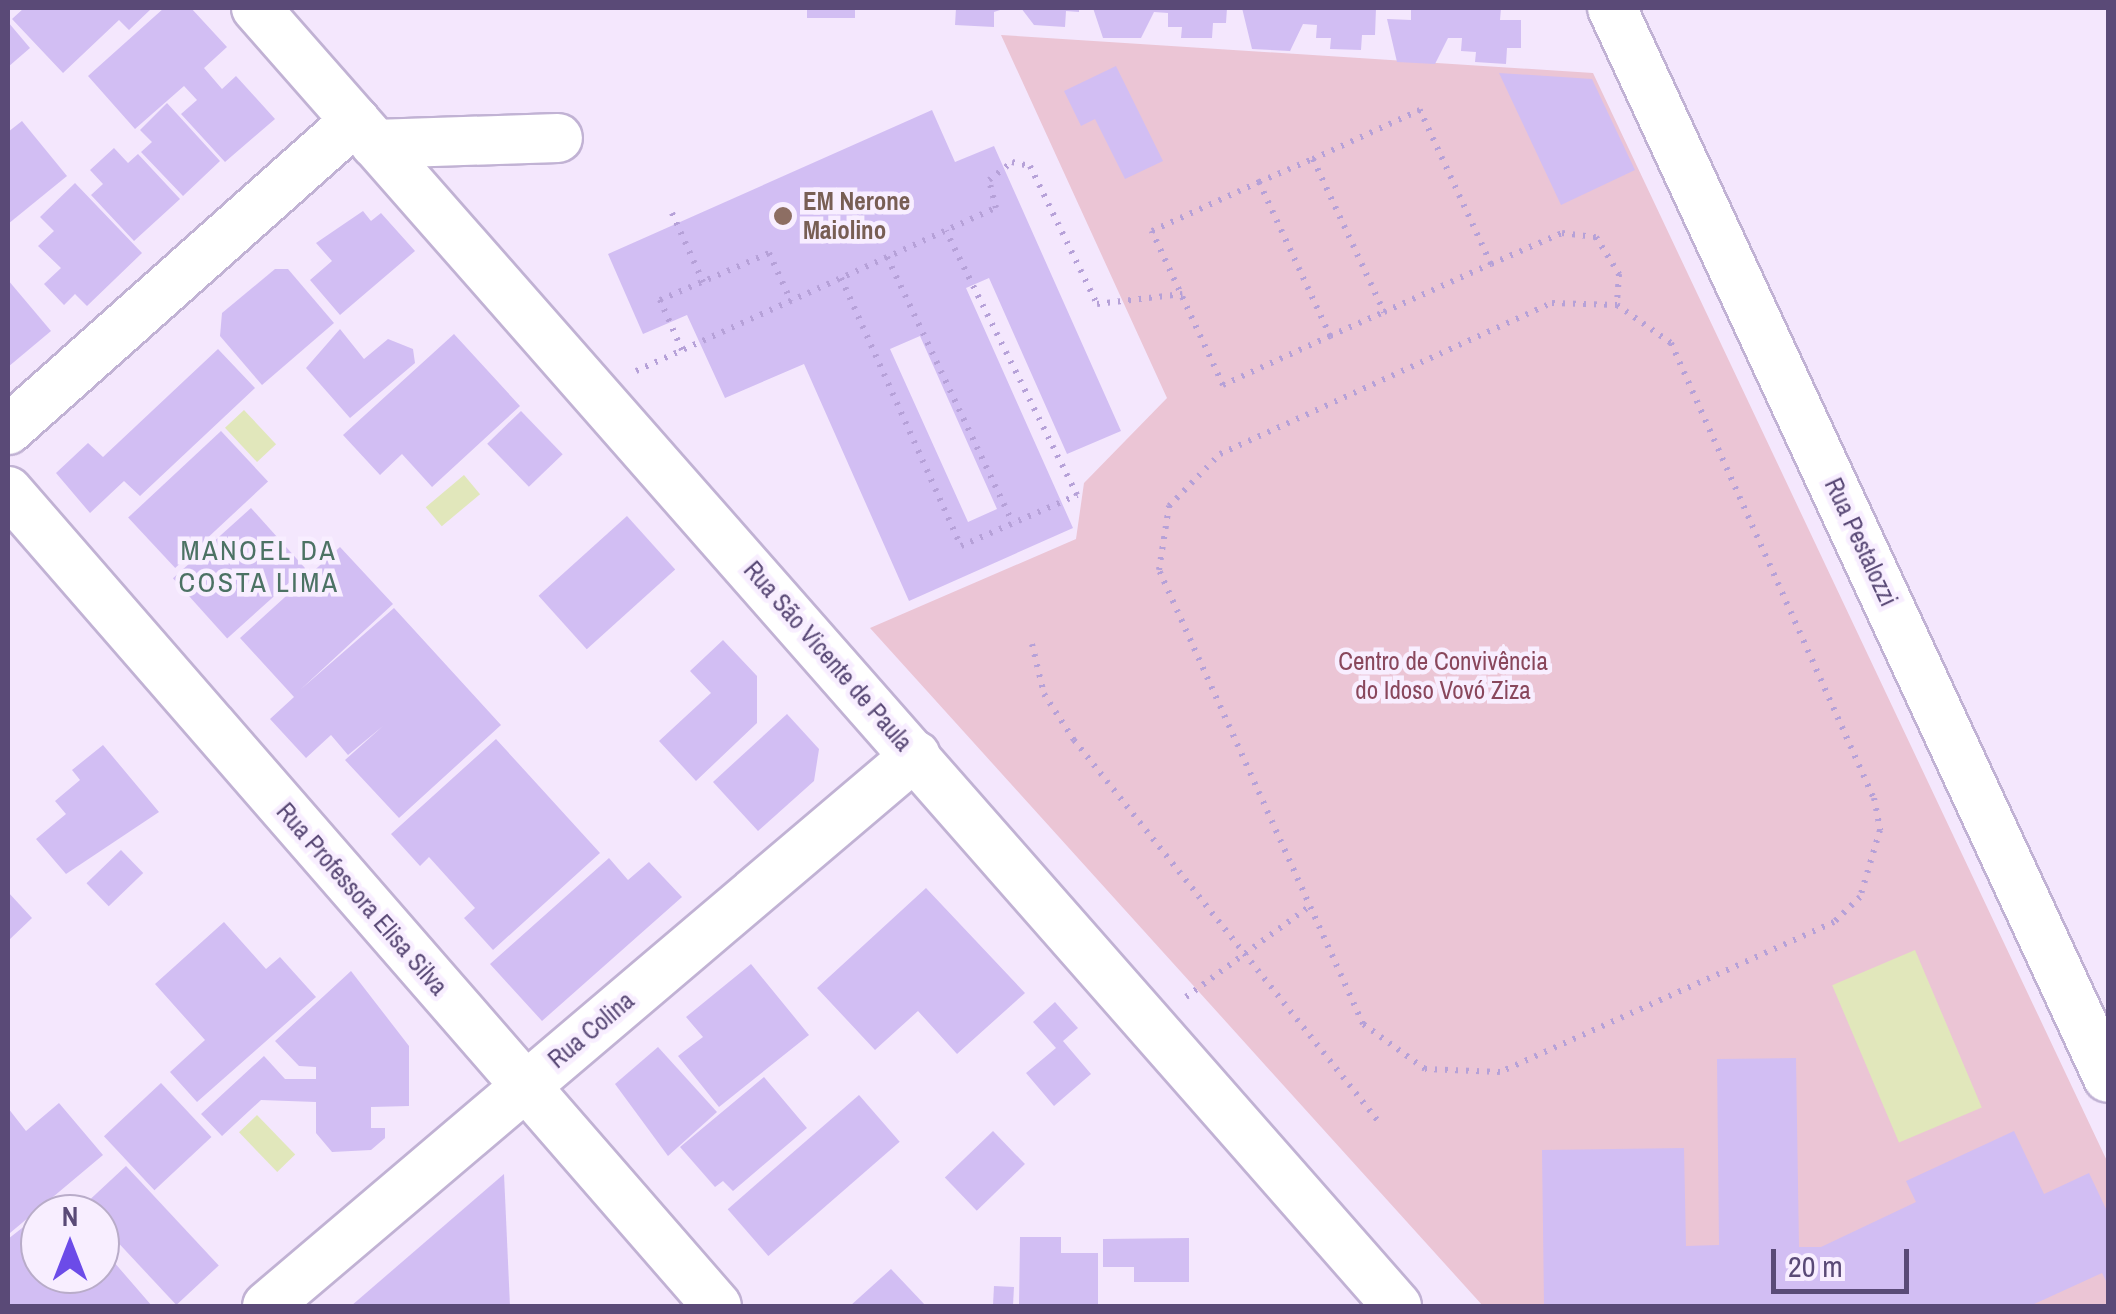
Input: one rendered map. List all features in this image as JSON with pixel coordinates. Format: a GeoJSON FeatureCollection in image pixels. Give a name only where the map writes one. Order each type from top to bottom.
{"type":"FeatureCollection","features":[{"type":"Feature","properties":{"kind":"street","name":"Rua São Vicente de Paula"},"geometry":{"type":"LineString","coordinates":[[256,8],[1398,1306]]}},
{"type":"Feature","properties":{"kind":"street","name":"Rua Pestalozzi"},"geometry":{"type":"LineString","coordinates":[[1612,8],[2108,1078]]}},
{"type":"Feature","properties":{"kind":"street"},"geometry":{"type":"LineString","coordinates":[[8,430],[365,132],[558,138]]}},
{"type":"Feature","properties":{"kind":"street","name":"Rua Professora Elisa Silva"},"geometry":{"type":"LineString","coordinates":[[8,491],[717,1306]]}},
{"type":"Feature","properties":{"kind":"street","name":"Rua Colina"},"geometry":{"type":"LineString","coordinates":[[267,1306],[916,756]]}},
{"type":"Feature","properties":{"kind":"path"},"geometry":{"type":"LineString","coordinates":[[1491,264],[1420,110],[1152,231],[1223,385],[1562,233],[1596,237],[1619,274],[1617,305]]}},
{"type":"Feature","properties":{"kind":"path"},"geometry":{"type":"LineString","coordinates":[[1314,159],[1384,312]]}},
{"type":"Feature","properties":{"kind":"path"},"geometry":{"type":"LineString","coordinates":[[594,390],[996,208],[992,173],[1022,161],[1097,304],[1182,294]]}},
{"type":"Feature","properties":{"kind":"path"},"geometry":{"type":"LineString","coordinates":[[1258,182],[1330,336]]}},
{"type":"Feature","properties":{"kind":"path"},"geometry":{"type":"LineString","coordinates":[[672,213],[703,282]]}},
{"type":"Feature","properties":{"kind":"path"},"geometry":{"type":"LineString","coordinates":[[841,278],[961,546],[1076,495],[946,232]]}},
{"type":"Feature","properties":{"kind":"path"},"geometry":{"type":"LineString","coordinates":[[682,350],[660,300],[769,253],[791,301]]}},
{"type":"Feature","properties":{"kind":"path"},"geometry":{"type":"LineString","coordinates":[[888,258],[1013,522]]}},
{"type":"Feature","properties":{"kind":"path"},"geometry":{"type":"LineString","coordinates":[[1617,305],[1671,343],[1874,798],[1880,830],[1860,897],[1834,922],[1500,1072],[1424,1069],[1362,1024],[1159,570],[1169,506],[1220,454],[1535,311],[1617,305]]}},
{"type":"Feature","properties":{"kind":"path"},"geometry":{"type":"LineString","coordinates":[[1032,644],[1044,694],[1074,740],[1381,1125]]}},
{"type":"Feature","properties":{"kind":"path"},"geometry":{"type":"LineString","coordinates":[[1152,1024],[1310,906]]}},
{"type":"Feature","properties":{"kind":"green space","name":"Centro de Convivência do Idoso Vovó Ziza"},"geometry":{"type":"Polygon","coordinates":[[[1001,35],[1593,73],[2108,1163],[2108,1306],[1483,1306],[870,628],[1076,539],[1084,483],[1167,398],[1001,35]]]}},
{"type":"Feature","properties":{"kind":"shaded area"},"geometry":{"type":"Polygon","coordinates":[[[244,410],[276,444],[257,462],[225,428],[244,410]]]}},
{"type":"Feature","properties":{"kind":"shaded area"},"geometry":{"type":"Polygon","coordinates":[[[464,475],[480,494],[442,526],[426,507],[464,475]]]}},
{"type":"Feature","properties":{"kind":"shaded area"},"geometry":{"type":"Polygon","coordinates":[[[1915,950],[1982,1107],[1899,1143],[1832,985],[1915,950]]]}},
{"type":"Feature","properties":{"kind":"shaded area"},"geometry":{"type":"Polygon","coordinates":[[[257,1115],[295,1155],[277,1172],[239,1132],[257,1115]]]}},
{"type":"Feature","properties":{"kind":"building"},"geometry":{"type":"Polygon","coordinates":[[[24,8],[152,8],[129,30],[119,20],[63,73],[12,19],[24,8]]]}},
{"type":"Feature","properties":{"kind":"building"},"geometry":{"type":"Polygon","coordinates":[[[164,8],[191,8],[227,47],[204,68],[222,89],[236,76],[275,119],[225,162],[181,114],[197,100],[184,86],[135,129],[88,76],[164,8]]]}},
{"type":"Feature","properties":{"kind":"building"},"geometry":{"type":"Polygon","coordinates":[[[807,8],[855,8],[855,18],[807,18],[807,8]]]}},
{"type":"Feature","properties":{"kind":"building"},"geometry":{"type":"Polygon","coordinates":[[[956,8],[1006,8],[994,12],[994,27],[955,25],[956,8]]]}},
{"type":"Feature","properties":{"kind":"building"},"geometry":{"type":"Polygon","coordinates":[[[1021,8],[1079,8],[1079,12],[1066,11],[1065,27],[1034,25],[1021,8]]]}},
{"type":"Feature","properties":{"kind":"building"},"geometry":{"type":"Polygon","coordinates":[[[1093,8],[1227,8],[1226,23],[1213,23],[1212,38],[1181,38],[1182,27],[1168,27],[1168,13],[1154,12],[1141,38],[1103,38],[1093,8]]]}},
{"type":"Feature","properties":{"kind":"building"},"geometry":{"type":"Polygon","coordinates":[[[1242,8],[1376,8],[1375,35],[1362,35],[1361,50],[1330,49],[1331,38],[1316,38],[1317,25],[1303,24],[1290,51],[1252,49],[1242,8]]]}},
{"type":"Feature","properties":{"kind":"building"},"geometry":{"type":"Polygon","coordinates":[[[1411,8],[1501,8],[1500,20],[1521,20],[1521,48],[1507,48],[1506,64],[1475,62],[1476,52],[1461,51],[1462,38],[1448,38],[1435,64],[1397,62],[1387,19],[1411,20],[1411,8]]]}},
{"type":"Feature","properties":{"kind":"building"},"geometry":{"type":"Polygon","coordinates":[[[8,22],[30,48],[8,67],[8,22]]]}},
{"type":"Feature","properties":{"kind":"building"},"geometry":{"type":"Polygon","coordinates":[[[1116,66],[1163,161],[1125,179],[1095,119],[1081,126],[1064,91],[1116,66]]]}},
{"type":"Feature","properties":{"kind":"building"},"geometry":{"type":"Polygon","coordinates":[[[1499,73],[1592,79],[1635,170],[1561,205],[1499,73]]]}},
{"type":"Feature","properties":{"kind":"building"},"geometry":{"type":"Polygon","coordinates":[[[167,103],[220,161],[183,196],[141,152],[152,142],[140,130],[167,103]]]}},
{"type":"Feature","properties":{"kind":"building"},"geometry":{"type":"Polygon","coordinates":[[[932,110],[955,162],[994,146],[1121,431],[1067,454],[989,278],[966,288],[1073,528],[909,601],[804,364],[725,398],[687,315],[643,334],[608,254],[932,110]],[[920,336],[890,349],[968,522],[997,509],[920,336]]]}},
{"type":"Feature","properties":{"kind":"building"},"geometry":{"type":"Polygon","coordinates":[[[22,121],[67,176],[8,224],[8,132],[22,121]]]}},
{"type":"Feature","properties":{"kind":"building"},"geometry":{"type":"Polygon","coordinates":[[[114,148],[128,163],[138,154],[180,199],[134,241],[91,195],[103,184],[90,170],[114,148]]]}},
{"type":"Feature","properties":{"kind":"building"},"geometry":{"type":"Polygon","coordinates":[[[75,183],[142,253],[87,306],[75,294],[64,305],[44,284],[61,268],[38,246],[54,231],[40,217],[75,183]]]}},
{"type":"Feature","properties":{"kind":"building"},"geometry":{"type":"Polygon","coordinates":[[[363,211],[371,221],[381,213],[415,251],[340,315],[310,280],[332,261],[316,243],[363,211]]]}},
{"type":"Feature","properties":{"kind":"building"},"geometry":{"type":"Polygon","coordinates":[[[275,269],[288,269],[334,323],[262,385],[220,336],[222,313],[275,269]]]}},
{"type":"Feature","properties":{"kind":"building"},"geometry":{"type":"Polygon","coordinates":[[[8,280],[51,331],[8,367],[8,280]]]}},
{"type":"Feature","properties":{"kind":"building"},"geometry":{"type":"Polygon","coordinates":[[[340,329],[364,359],[388,339],[413,349],[415,363],[350,418],[306,368],[340,329]]]}},
{"type":"Feature","properties":{"kind":"building"},"geometry":{"type":"Polygon","coordinates":[[[454,334],[520,406],[432,487],[402,454],[380,475],[343,435],[454,334]]]}},
{"type":"Feature","properties":{"kind":"building"},"geometry":{"type":"Polygon","coordinates":[[[218,349],[255,388],[140,496],[124,481],[90,513],[56,473],[88,443],[103,457],[218,349]]]}},
{"type":"Feature","properties":{"kind":"building"},"geometry":{"type":"Polygon","coordinates":[[[521,411],[563,454],[529,487],[487,444],[521,411]]]}},
{"type":"Feature","properties":{"kind":"building"},"geometry":{"type":"Polygon","coordinates":[[[221,431],[268,481],[175,568],[128,518],[221,431]]]}},
{"type":"Feature","properties":{"kind":"building"},"geometry":{"type":"Polygon","coordinates":[[[251,508],[305,568],[227,638],[173,578],[251,508]]]}},
{"type":"Feature","properties":{"kind":"building"},"geometry":{"type":"Polygon","coordinates":[[[627,516],[675,570],[587,649],[539,596],[627,516]]]}},
{"type":"Feature","properties":{"kind":"building"},"geometry":{"type":"Polygon","coordinates":[[[340,547],[393,604],[300,690],[394,608],[501,725],[399,818],[345,760],[383,726],[348,755],[331,735],[306,758],[270,719],[294,697],[240,638],[340,547]]]}},
{"type":"Feature","properties":{"kind":"building"},"geometry":{"type":"Polygon","coordinates":[[[723,640],[757,676],[757,723],[696,781],[659,741],[711,693],[690,671],[723,640]]]}},
{"type":"Feature","properties":{"kind":"building"},"geometry":{"type":"Polygon","coordinates":[[[787,714],[819,749],[814,781],[758,831],[713,782],[787,714]]]}},
{"type":"Feature","properties":{"kind":"building"},"geometry":{"type":"Polygon","coordinates":[[[496,739],[600,853],[493,950],[464,918],[475,908],[429,857],[420,866],[391,834],[496,739]]]}},
{"type":"Feature","properties":{"kind":"building"},"geometry":{"type":"Polygon","coordinates":[[[103,745],[159,812],[66,874],[36,839],[66,814],[55,801],[80,780],[72,770],[103,745]]]}},
{"type":"Feature","properties":{"kind":"building"},"geometry":{"type":"Polygon","coordinates":[[[121,850],[143,873],[109,906],[86,883],[121,850]]]}},
{"type":"Feature","properties":{"kind":"building"},"geometry":{"type":"Polygon","coordinates":[[[609,858],[628,880],[649,862],[682,897],[542,1021],[490,964],[609,858]]]}},
{"type":"Feature","properties":{"kind":"building"},"geometry":{"type":"Polygon","coordinates":[[[926,888],[1025,993],[957,1054],[918,1011],[875,1050],[817,988],[926,888]]]}},
{"type":"Feature","properties":{"kind":"building"},"geometry":{"type":"Polygon","coordinates":[[[8,892],[32,918],[8,941],[8,892]]]}},
{"type":"Feature","properties":{"kind":"building"},"geometry":{"type":"Polygon","coordinates":[[[224,922],[266,969],[280,957],[316,997],[197,1102],[170,1072],[205,1040],[155,984],[224,922]]]}},
{"type":"Feature","properties":{"kind":"building"},"geometry":{"type":"Polygon","coordinates":[[[751,964],[809,1035],[719,1107],[678,1056],[703,1037],[686,1017],[751,964]]]}},
{"type":"Feature","properties":{"kind":"building"},"geometry":{"type":"Polygon","coordinates":[[[351,971],[409,1046],[409,1106],[371,1107],[371,1128],[385,1128],[385,1138],[371,1150],[332,1152],[316,1133],[316,1102],[261,1100],[222,1136],[201,1114],[264,1056],[285,1079],[316,1079],[316,1067],[299,1066],[275,1041],[351,971]]]}},
{"type":"Feature","properties":{"kind":"building"},"geometry":{"type":"Polygon","coordinates":[[[1055,1002],[1078,1028],[1063,1041],[1091,1074],[1054,1106],[1026,1073],[1056,1048],[1033,1022],[1055,1002]]]}},
{"type":"Feature","properties":{"kind":"building"},"geometry":{"type":"Polygon","coordinates":[[[658,1047],[717,1112],[668,1156],[615,1084],[658,1047]]]}},
{"type":"Feature","properties":{"kind":"building"},"geometry":{"type":"Polygon","coordinates":[[[1796,1058],[1799,1247],[1821,1247],[1916,1202],[1906,1181],[2014,1131],[2044,1194],[2089,1173],[2108,1213],[2108,1285],[2102,1273],[2030,1306],[1544,1306],[1542,1150],[1684,1148],[1686,1246],[1719,1245],[1717,1059],[1796,1058]]]}},
{"type":"Feature","properties":{"kind":"building"},"geometry":{"type":"Polygon","coordinates":[[[764,1077],[807,1128],[733,1191],[723,1181],[715,1187],[680,1147],[764,1077]]]}},
{"type":"Feature","properties":{"kind":"building"},"geometry":{"type":"Polygon","coordinates":[[[161,1083],[211,1137],[154,1190],[104,1136],[161,1083]]]}},
{"type":"Feature","properties":{"kind":"building"},"geometry":{"type":"Polygon","coordinates":[[[859,1095],[900,1142],[768,1256],[728,1209],[859,1095]]]}},
{"type":"Feature","properties":{"kind":"building"},"geometry":{"type":"Polygon","coordinates":[[[59,1103],[103,1155],[56,1194],[20,1194],[20,1225],[10,1233],[8,1108],[26,1131],[59,1103]]]}},
{"type":"Feature","properties":{"kind":"building"},"geometry":{"type":"Polygon","coordinates":[[[993,1131],[1025,1164],[977,1211],[945,1178],[993,1131]]]}},
{"type":"Feature","properties":{"kind":"building"},"geometry":{"type":"Polygon","coordinates":[[[126,1166],[219,1265],[176,1305],[120,1245],[120,1194],[96,1194],[126,1166]]]}},
{"type":"Feature","properties":{"kind":"building"},"geometry":{"type":"Polygon","coordinates":[[[504,1174],[510,1306],[351,1306],[504,1174]]]}},
{"type":"Feature","properties":{"kind":"building"},"geometry":{"type":"Polygon","coordinates":[[[20,1230],[20,1294],[120,1294],[120,1269],[152,1306],[8,1306],[8,1239],[20,1230]]]}},
{"type":"Feature","properties":{"kind":"building"},"geometry":{"type":"Polygon","coordinates":[[[1020,1237],[1061,1237],[1061,1253],[1098,1253],[1098,1306],[1019,1306],[1020,1237]]]}},
{"type":"Feature","properties":{"kind":"building"},"geometry":{"type":"Polygon","coordinates":[[[1189,1238],[1189,1282],[1134,1282],[1134,1267],[1103,1267],[1103,1239],[1189,1238]]]}},
{"type":"Feature","properties":{"kind":"building"},"geometry":{"type":"Polygon","coordinates":[[[891,1269],[926,1306],[850,1306],[891,1269]]]}},
{"type":"Feature","properties":{"kind":"building"},"geometry":{"type":"Polygon","coordinates":[[[994,1286],[1014,1287],[1013,1306],[993,1306],[994,1286]]]}},
{"type":"Feature","properties":{"kind":"place","name":"EM Nerone Maiolino"},"geometry":{"type":"Point","coordinates":[783,216]}},
{"type":"Feature","properties":{"kind":"district","name":"MANOEL DA COSTA LIMA"},"geometry":{"type":"Point","coordinates":[259,566]}}]}
